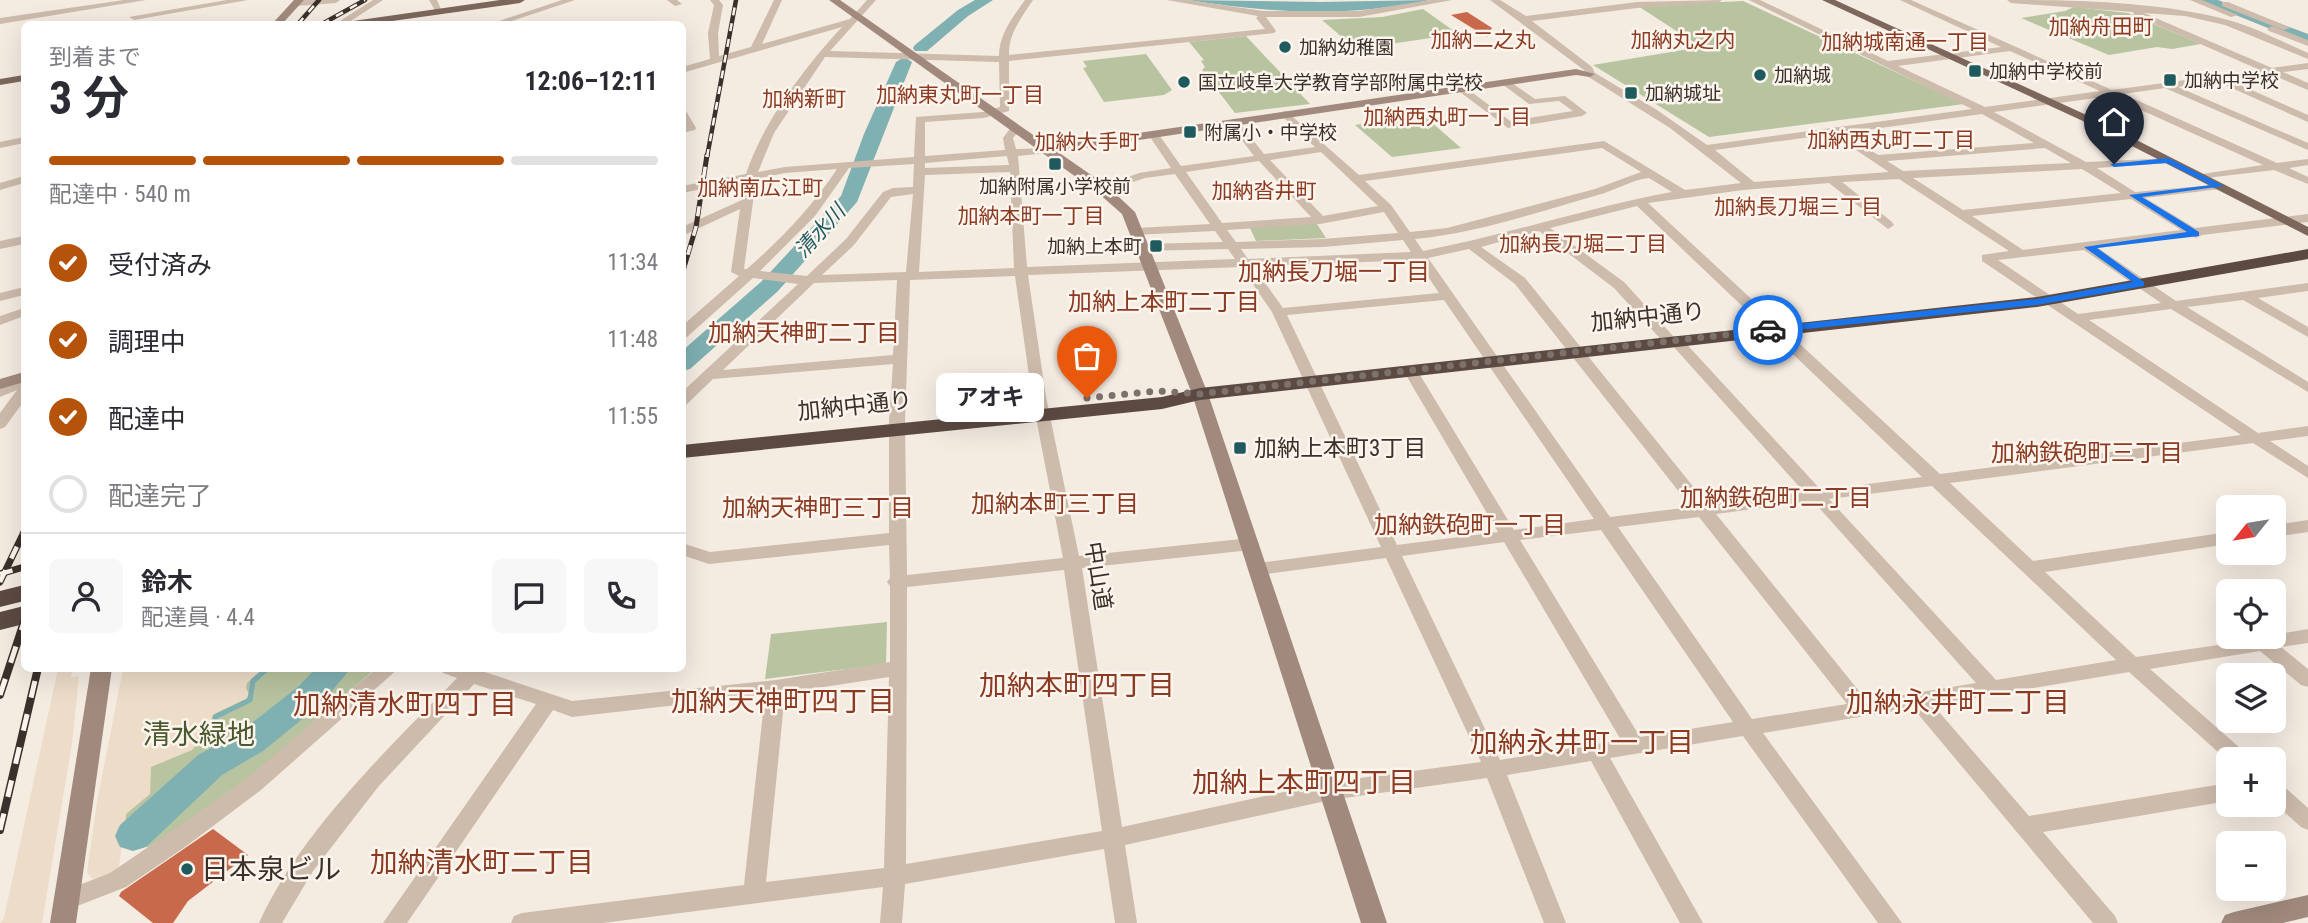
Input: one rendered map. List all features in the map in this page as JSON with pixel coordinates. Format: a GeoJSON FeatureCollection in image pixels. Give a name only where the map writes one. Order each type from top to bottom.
{"type":"FeatureCollection","features":[{"type":"Feature","properties":{"kind":"highway","name":"加納中通り"},"geometry":{"type":"LineString","coordinates":[[686,442],[1041,409],[1162,403],[1200,394],[2049,300],[2308,254]]}},
{"type":"Feature","properties":{"kind":"highway","name":"加納中通り"},"geometry":{"type":"LineString","coordinates":[[686,451],[897,424]]}},
{"type":"Feature","properties":{"kind":"highway"},"geometry":{"type":"LineString","coordinates":[[0,599],[21,594]]}},
{"type":"Feature","properties":{"kind":"highway"},"geometry":{"type":"LineString","coordinates":[[0,621],[21,616]]}},
{"type":"Feature","properties":{"kind":"main road"},"geometry":{"type":"LineString","coordinates":[[356,21],[437,6],[520,0]]}},
{"type":"Feature","properties":{"kind":"main road"},"geometry":{"type":"LineString","coordinates":[[1827,0],[2047,100],[2308,232]]}},
{"type":"Feature","properties":{"kind":"main road"},"geometry":{"type":"LineString","coordinates":[[367,21],[437,6]]}},
{"type":"Feature","properties":{"kind":"main road"},"geometry":{"type":"LineString","coordinates":[[0,83],[21,80]]}},
{"type":"Feature","properties":{"kind":"street"},"geometry":{"type":"LineString","coordinates":[[0,21],[27,13],[76,10],[139,0],[134,21],[244,0]]}},
{"type":"Feature","properties":{"kind":"street"},"geometry":{"type":"LineString","coordinates":[[280,21],[298,2],[336,0]]}},
{"type":"Feature","properties":{"kind":"street"},"geometry":{"type":"LineString","coordinates":[[345,21],[379,0]]}},
{"type":"Feature","properties":{"kind":"street"},"geometry":{"type":"LineString","coordinates":[[505,21],[571,0]]}},
{"type":"Feature","properties":{"kind":"street"},"geometry":{"type":"LineString","coordinates":[[714,0],[719,5],[712,33],[715,61]]}},
{"type":"Feature","properties":{"kind":"street"},"geometry":{"type":"LineString","coordinates":[[755,49],[778,0]]}},
{"type":"Feature","properties":{"kind":"street"},"geometry":{"type":"LineString","coordinates":[[834,0],[856,18],[1047,149],[1102,189],[1128,212],[1200,394],[1374,923]]}},
{"type":"Feature","properties":{"kind":"street"},"geometry":{"type":"LineString","coordinates":[[872,0],[822,54],[769,133],[751,175],[737,272],[810,280],[1419,256],[1472,246],[1639,201],[1682,194],[1832,180],[2087,167],[2168,160]]}},
{"type":"Feature","properties":{"kind":"street"},"geometry":{"type":"LineString","coordinates":[[891,923],[895,876],[899,668],[896,582],[899,538],[899,359],[919,190],[920,119],[995,113],[1007,106],[1004,47],[1011,27],[1029,0]]}},
{"type":"Feature","properties":{"kind":"street"},"geometry":{"type":"LineString","coordinates":[[1171,0],[1263,14],[1359,14],[1448,0]]}},
{"type":"Feature","properties":{"kind":"street"},"geometry":{"type":"LineString","coordinates":[[1494,0],[1590,69],[1590,74]]}},
{"type":"Feature","properties":{"kind":"street"},"geometry":{"type":"LineString","coordinates":[[1524,19],[1637,5],[1718,0]]}},
{"type":"Feature","properties":{"kind":"street"},"geometry":{"type":"LineString","coordinates":[[1753,0],[1981,109],[2087,167],[2196,234]]}},
{"type":"Feature","properties":{"kind":"street"},"geometry":{"type":"LineString","coordinates":[[1904,0],[2308,181]]}},
{"type":"Feature","properties":{"kind":"street"},"geometry":{"type":"LineString","coordinates":[[2011,0],[2185,13],[2228,23],[2308,56]]}},
{"type":"Feature","properties":{"kind":"street"},"geometry":{"type":"LineString","coordinates":[[2150,0],[2121,4],[2308,86]]}},
{"type":"Feature","properties":{"kind":"street"},"geometry":{"type":"LineString","coordinates":[[2194,0],[2308,43]]}},
{"type":"Feature","properties":{"kind":"street"},"geometry":{"type":"LineString","coordinates":[[2214,0],[2308,36]]}},
{"type":"Feature","properties":{"kind":"street"},"geometry":{"type":"LineString","coordinates":[[74,21],[76,10]]}},
{"type":"Feature","properties":{"kind":"street"},"geometry":{"type":"LineString","coordinates":[[822,54],[1003,59],[1271,31],[1261,18],[1263,14]]}},
{"type":"Feature","properties":{"kind":"street"},"geometry":{"type":"LineString","coordinates":[[524,15],[530,21]]}},
{"type":"Feature","properties":{"kind":"street"},"geometry":{"type":"LineString","coordinates":[[686,69],[856,18]]}},
{"type":"Feature","properties":{"kind":"street"},"geometry":{"type":"LineString","coordinates":[[2172,28],[2249,20]]}},
{"type":"Feature","properties":{"kind":"street"},"geometry":{"type":"LineString","coordinates":[[1888,64],[2014,48]]}},
{"type":"Feature","properties":{"kind":"street"},"geometry":{"type":"LineString","coordinates":[[1707,148],[2308,66]]}},
{"type":"Feature","properties":{"kind":"street"},"geometry":{"type":"LineString","coordinates":[[919,166],[1576,72],[1590,74],[1629,95],[1707,148],[1751,186]]}},
{"type":"Feature","properties":{"kind":"street"},"geometry":{"type":"LineString","coordinates":[[2215,77],[2308,119]]}},
{"type":"Feature","properties":{"kind":"street"},"geometry":{"type":"LineString","coordinates":[[1461,89],[1508,125],[1582,113],[1560,98],[1533,102],[1506,82]]}},
{"type":"Feature","properties":{"kind":"street"},"geometry":{"type":"LineString","coordinates":[[2164,84],[2308,147]]}},
{"type":"Feature","properties":{"kind":"street"},"geometry":{"type":"LineString","coordinates":[[1286,114],[1387,208],[1747,727],[1891,923]]}},
{"type":"Feature","properties":{"kind":"street"},"geometry":{"type":"LineString","coordinates":[[1233,122],[1261,157],[1320,220]]}},
{"type":"Feature","properties":{"kind":"street"},"geometry":{"type":"LineString","coordinates":[[1010,154],[1008,138],[1017,128]]}},
{"type":"Feature","properties":{"kind":"street"},"geometry":{"type":"LineString","coordinates":[[1834,131],[1879,158],[1903,177],[2020,253]]}},
{"type":"Feature","properties":{"kind":"street"},"geometry":{"type":"LineString","coordinates":[[1153,134],[1279,312],[1494,769],[1555,923]]}},
{"type":"Feature","properties":{"kind":"street"},"geometry":{"type":"LineString","coordinates":[[0,145],[21,141]]}},
{"type":"Feature","properties":{"kind":"street"},"geometry":{"type":"LineString","coordinates":[[1358,179],[1604,144],[1682,194]]}},
{"type":"Feature","properties":{"kind":"street"},"geometry":{"type":"LineString","coordinates":[[1879,158],[2047,145]]}},
{"type":"Feature","properties":{"kind":"street"},"geometry":{"type":"LineString","coordinates":[[1102,189],[1143,175],[1322,149]]}},
{"type":"Feature","properties":{"kind":"street","name":"中山道"},"geometry":{"type":"LineString","coordinates":[[1010,154],[1014,168],[1021,272],[1041,409],[1072,562],[1126,923]]}},
{"type":"Feature","properties":{"kind":"street"},"geometry":{"type":"LineString","coordinates":[[686,189],[751,175],[878,162],[919,166],[1014,168]]}},
{"type":"Feature","properties":{"kind":"street"},"geometry":{"type":"LineString","coordinates":[[2202,177],[2308,162]]}},
{"type":"Feature","properties":{"kind":"street"},"geometry":{"type":"LineString","coordinates":[[686,330],[800,229],[851,165]]}},
{"type":"Feature","properties":{"kind":"street"},"geometry":{"type":"LineString","coordinates":[[1144,248],[1233,246],[1448,232],[1600,191],[1637,176],[1652,174]]}},
{"type":"Feature","properties":{"kind":"street"},"geometry":{"type":"LineString","coordinates":[[0,187],[21,180]]}},
{"type":"Feature","properties":{"kind":"street"},"geometry":{"type":"LineString","coordinates":[[1832,180],[1888,225]]}},
{"type":"Feature","properties":{"kind":"street"},"geometry":{"type":"LineString","coordinates":[[1961,214],[2220,186]]}},
{"type":"Feature","properties":{"kind":"street"},"geometry":{"type":"LineString","coordinates":[[686,398],[868,221],[883,195],[889,192],[919,190]]}},
{"type":"Feature","properties":{"kind":"street"},"geometry":{"type":"LineString","coordinates":[[686,230],[748,201]]}},
{"type":"Feature","properties":{"kind":"street"},"geometry":{"type":"LineString","coordinates":[[1639,201],[2134,666],[2225,747]]}},
{"type":"Feature","properties":{"kind":"street"},"geometry":{"type":"LineString","coordinates":[[1137,232],[1320,220],[1387,208]]}},
{"type":"Feature","properties":{"kind":"street"},"geometry":{"type":"LineString","coordinates":[[2308,218],[1986,258],[2308,473]]}},
{"type":"Feature","properties":{"kind":"street"},"geometry":{"type":"LineString","coordinates":[[1542,228],[1619,285],[1991,687]]}},
{"type":"Feature","properties":{"kind":"street"},"geometry":{"type":"LineString","coordinates":[[0,245],[21,241]]}},
{"type":"Feature","properties":{"kind":"street"},"geometry":{"type":"LineString","coordinates":[[1472,246],[1520,281],[1863,710]]}},
{"type":"Feature","properties":{"kind":"street"},"geometry":{"type":"LineString","coordinates":[[2088,247],[2172,304],[2308,388]]}},
{"type":"Feature","properties":{"kind":"street"},"geometry":{"type":"LineString","coordinates":[[2076,318],[2308,287]]}},
{"type":"Feature","properties":{"kind":"street"},"geometry":{"type":"LineString","coordinates":[[0,297],[21,292]]}},
{"type":"Feature","properties":{"kind":"street"},"geometry":{"type":"LineString","coordinates":[[2244,295],[2308,333]]}},
{"type":"Feature","properties":{"kind":"street"},"geometry":{"type":"LineString","coordinates":[[1279,312],[1448,296]]}},
{"type":"Feature","properties":{"kind":"street"},"geometry":{"type":"LineString","coordinates":[[0,321],[21,313]]}},
{"type":"Feature","properties":{"kind":"street"},"geometry":{"type":"LineString","coordinates":[[712,375],[899,359]]}},
{"type":"Feature","properties":{"kind":"street"},"geometry":{"type":"LineString","coordinates":[[1410,370],[1507,537],[1634,745]]}},
{"type":"Feature","properties":{"kind":"street"},"geometry":{"type":"LineString","coordinates":[[0,384],[21,380]]}},
{"type":"Feature","properties":{"kind":"street"},"geometry":{"type":"LineString","coordinates":[[0,394],[21,381]]}},
{"type":"Feature","properties":{"kind":"street"},"geometry":{"type":"LineString","coordinates":[[0,424],[21,395]]}},
{"type":"Feature","properties":{"kind":"street"},"geometry":{"type":"LineString","coordinates":[[1259,569],[2308,431]]}},
{"type":"Feature","properties":{"kind":"street"},"geometry":{"type":"LineString","coordinates":[[2286,529],[2308,526]]}},
{"type":"Feature","properties":{"kind":"street"},"geometry":{"type":"LineString","coordinates":[[686,550],[709,558],[899,538]]}},
{"type":"Feature","properties":{"kind":"street"},"geometry":{"type":"LineString","coordinates":[[2029,568],[2216,540]]}},
{"type":"Feature","properties":{"kind":"street"},"geometry":{"type":"LineString","coordinates":[[896,582],[1251,544]]}},
{"type":"Feature","properties":{"kind":"street"},"geometry":{"type":"LineString","coordinates":[[2286,639],[2308,636]]}},
{"type":"Feature","properties":{"kind":"street"},"geometry":{"type":"LineString","coordinates":[[522,923],[555,921],[895,876],[1113,838],[1330,791],[1494,769],[2229,649]]}},
{"type":"Feature","properties":{"kind":"street"},"geometry":{"type":"LineString","coordinates":[[2270,649],[2308,680]]}},
{"type":"Feature","properties":{"kind":"street"},"geometry":{"type":"LineString","coordinates":[[270,923],[305,864],[460,672],[572,709],[776,687],[899,668]]}},
{"type":"Feature","properties":{"kind":"street"},"geometry":{"type":"LineString","coordinates":[[65,912],[101,672]]}},
{"type":"Feature","properties":{"kind":"street"},"geometry":{"type":"LineString","coordinates":[[65,912],[118,880],[254,784],[385,672]]}},
{"type":"Feature","properties":{"kind":"street"},"geometry":{"type":"LineString","coordinates":[[754,893],[776,687]]}},
{"type":"Feature","properties":{"kind":"street"},"geometry":{"type":"LineString","coordinates":[[394,923],[549,701]]}},
{"type":"Feature","properties":{"kind":"street"},"geometry":{"type":"LineString","coordinates":[[1918,701],[2107,923]]}},
{"type":"Feature","properties":{"kind":"street"},"geometry":{"type":"LineString","coordinates":[[1596,752],[1692,923]]}},
{"type":"Feature","properties":{"kind":"street"},"geometry":{"type":"LineString","coordinates":[[2026,826],[2216,794]]}},
{"type":"Feature","properties":{"kind":"street"},"geometry":{"type":"LineString","coordinates":[[2286,801],[2308,821]]}},
{"type":"Feature","properties":{"kind":"street"},"geometry":{"type":"LineString","coordinates":[[2234,923],[2308,906]]}},
{"type":"Feature","properties":{"kind":"green space"},"geometry":{"type":"Polygon","coordinates":[[[1743,1],[1964,104],[1709,137],[1593,65],[1701,47],[1638,6],[1743,1]]]}},
{"type":"Feature","properties":{"kind":"green space"},"geometry":{"type":"Polygon","coordinates":[[[2074,7],[2128,13],[2201,44],[2172,49],[2157,47],[2109,55],[2021,18],[2074,7]]]}},
{"type":"Feature","properties":{"kind":"green space"},"geometry":{"type":"Polygon","coordinates":[[[1423,9],[1458,34],[1356,49],[1322,20],[1382,17],[1423,9]]]}},
{"type":"Feature","properties":{"kind":"green space"},"geometry":{"type":"Polygon","coordinates":[[[1246,36],[1310,104],[1235,113],[1202,70],[1205,67],[1201,61],[1204,60],[1189,42],[1246,36]]]}},
{"type":"Feature","properties":{"kind":"green space"},"geometry":{"type":"Polygon","coordinates":[[[1146,54],[1172,90],[1164,95],[1104,102],[1083,68],[1087,67],[1083,61],[1146,54]]]}},
{"type":"Feature","properties":{"kind":"green space"},"geometry":{"type":"Polygon","coordinates":[[[1422,114],[1461,148],[1392,157],[1355,125],[1422,114]]]}},
{"type":"Feature","properties":{"kind":"green space"},"geometry":{"type":"Polygon","coordinates":[[[1315,221],[1326,238],[1256,241],[1249,226],[1315,221]]]}},
{"type":"Feature","properties":{"kind":"green space"},"geometry":{"type":"Polygon","coordinates":[[[887,622],[886,664],[765,679],[771,634],[887,622]]]}},
{"type":"Feature","properties":{"kind":"green space","name":"清水緑地"},"geometry":{"type":"Polygon","coordinates":[[[139,672],[372,672],[248,780],[150,849],[124,834],[139,672]]]}},
{"type":"Feature","properties":{"kind":"shaded area"},"geometry":{"type":"Polygon","coordinates":[[[57,672],[72,672],[71,678],[79,676],[72,743],[42,923],[0,923],[4,918],[57,672]]]}},
{"type":"Feature","properties":{"kind":"shaded area"},"geometry":{"type":"Polygon","coordinates":[[[122,672],[260,672],[247,683],[249,694],[246,699],[214,714],[211,720],[216,729],[196,739],[198,743],[192,750],[151,767],[150,794],[126,814],[118,874],[92,879],[87,872],[97,802],[122,672]]]}},
{"type":"Feature","properties":{"kind":"water"},"geometry":{"type":"Polygon","coordinates":[[[1188,0],[1430,0],[1368,9],[1309,12],[1188,0]]]}},
{"type":"Feature","properties":{"kind":"building"},"geometry":{"type":"Polygon","coordinates":[[[1467,12],[1492,28],[1487,37],[1451,15],[1467,12]]]}},
{"type":"Feature","properties":{"kind":"building","name":"日本泉ビル"},"geometry":{"type":"Polygon","coordinates":[[[213,829],[248,855],[188,901],[173,923],[153,923],[119,896],[121,892],[213,829]]]}},
{"type":"Feature","properties":{"kind":"waterway","name":"清水川"},"geometry":{"type":"LineString","coordinates":[[921,48],[963,13],[986,0]]}},
{"type":"Feature","properties":{"kind":"waterway"},"geometry":{"type":"LineString","coordinates":[[2205,0],[2308,39]]}},
{"type":"Feature","properties":{"kind":"waterway","name":"清水川"},"geometry":{"type":"LineString","coordinates":[[686,360],[770,286],[850,198],[873,134],[904,62]]}},
{"type":"Feature","properties":{"kind":"waterway"},"geometry":{"type":"LineString","coordinates":[[217,724],[215,717],[250,700],[253,681],[263,672]]}},
{"type":"Feature","properties":{"kind":"waterway","name":"清水川"},"geometry":{"type":"LineString","coordinates":[[133,836],[210,765],[251,742],[310,695],[332,672]]}},
{"type":"Feature","properties":{"kind":"railway"},"geometry":{"type":"LineString","coordinates":[[301,21],[319,0]]}},
{"type":"Feature","properties":{"kind":"railway"},"geometry":{"type":"LineString","coordinates":[[327,21],[365,0]]}},
{"type":"Feature","properties":{"kind":"railway"},"geometry":{"type":"LineString","coordinates":[[707,157],[736,0]]}},
{"type":"Feature","properties":{"kind":"railway"},"geometry":{"type":"LineString","coordinates":[[686,261],[696,227],[707,155]]}},
{"type":"Feature","properties":{"kind":"railway"},"geometry":{"type":"LineString","coordinates":[[4,573],[21,538]]}},
{"type":"Feature","properties":{"kind":"railway"},"geometry":{"type":"LineString","coordinates":[[4,573],[21,568]]}},
{"type":"Feature","properties":{"kind":"railway"},"geometry":{"type":"LineString","coordinates":[[0,574],[4,573]]}},
{"type":"Feature","properties":{"kind":"railway"},"geometry":{"type":"LineString","coordinates":[[0,582],[4,573]]}},
{"type":"Feature","properties":{"kind":"railway"},"geometry":{"type":"LineString","coordinates":[[0,695],[21,631]]}},
{"type":"Feature","properties":{"kind":"railway"},"geometry":{"type":"LineString","coordinates":[[0,830],[37,672]]}},
{"type":"Feature","properties":{"kind":"way so far"},"geometry":{"type":"LineString","coordinates":[[1087,398],[1158,391],[1200,394],[1768,330]]}},
{"type":"Feature","properties":{"kind":"place","name":"加納幼稚園"},"geometry":{"type":"Point","coordinates":[1285,47]}},
{"type":"Feature","properties":{"kind":"place","name":"加納中学校前"},"geometry":{"type":"Point","coordinates":[1975,71]}},
{"type":"Feature","properties":{"kind":"place","name":"加納城"},"geometry":{"type":"Point","coordinates":[1760,75]}},
{"type":"Feature","properties":{"kind":"place","name":"加納中学校"},"geometry":{"type":"Point","coordinates":[2170,80]}},
{"type":"Feature","properties":{"kind":"place","name":"国立岐阜大学教育学部附属中学校"},"geometry":{"type":"Point","coordinates":[1184,82]}},
{"type":"Feature","properties":{"kind":"place","name":"加納城址"},"geometry":{"type":"Point","coordinates":[1631,93]}},
{"type":"Feature","properties":{"kind":"place","name":"附属小・中学校"},"geometry":{"type":"Point","coordinates":[1190,132]}},
{"type":"Feature","properties":{"kind":"place","name":"加納附属小学校前"},"geometry":{"type":"Point","coordinates":[1055,164]}},
{"type":"Feature","properties":{"kind":"place","name":"加納上本町"},"geometry":{"type":"Point","coordinates":[1156,246]}},
{"type":"Feature","properties":{"kind":"place","name":"アオキ"},"geometry":{"type":"Point","coordinates":[1087,398]}},
{"type":"Feature","properties":{"kind":"place","name":"加納上本町3丁目"},"geometry":{"type":"Point","coordinates":[1240,448]}},
{"type":"Feature","properties":{"kind":"place","name":"日本泉ビル"},"geometry":{"type":"Point","coordinates":[187,869]}},
{"type":"Feature","properties":{"kind":"district","name":"加納舟田町"},"geometry":{"type":"Point","coordinates":[2101,27]}},
{"type":"Feature","properties":{"kind":"district","name":"加納二之丸"},"geometry":{"type":"Point","coordinates":[1483,40]}},
{"type":"Feature","properties":{"kind":"district","name":"加納丸之内"},"geometry":{"type":"Point","coordinates":[1683,40]}},
{"type":"Feature","properties":{"kind":"district","name":"加納城南通一丁目"},"geometry":{"type":"Point","coordinates":[1905,42]}},
{"type":"Feature","properties":{"kind":"district","name":"加納東丸町一丁目"},"geometry":{"type":"Point","coordinates":[960,95]}},
{"type":"Feature","properties":{"kind":"district","name":"加納新町"},"geometry":{"type":"Point","coordinates":[804,99]}},
{"type":"Feature","properties":{"kind":"district","name":"加納西丸町一丁目"},"geometry":{"type":"Point","coordinates":[1447,117]}},
{"type":"Feature","properties":{"kind":"district","name":"加納西丸町二丁目"},"geometry":{"type":"Point","coordinates":[1891,140]}},
{"type":"Feature","properties":{"kind":"district","name":"加納大手町"},"geometry":{"type":"Point","coordinates":[1087,142]}},
{"type":"Feature","properties":{"kind":"district","name":"加納南広江町"},"geometry":{"type":"Point","coordinates":[760,188]}},
{"type":"Feature","properties":{"kind":"district","name":"加納沓井町"},"geometry":{"type":"Point","coordinates":[1264,191]}},
{"type":"Feature","properties":{"kind":"district","name":"加納長刀堀三丁目"},"geometry":{"type":"Point","coordinates":[1798,207]}},
{"type":"Feature","properties":{"kind":"district","name":"加納本町一丁目"},"geometry":{"type":"Point","coordinates":[1031,216]}},
{"type":"Feature","properties":{"kind":"district","name":"加納長刀堀二丁目"},"geometry":{"type":"Point","coordinates":[1583,244]}},
{"type":"Feature","properties":{"kind":"district","name":"加納長刀堀一丁目"},"geometry":{"type":"Point","coordinates":[1334,272]}},
{"type":"Feature","properties":{"kind":"district","name":"加納上本町二丁目"},"geometry":{"type":"Point","coordinates":[1164,302]}},
{"type":"Feature","properties":{"kind":"district","name":"加納天神町二丁目"},"geometry":{"type":"Point","coordinates":[804,333]}},
{"type":"Feature","properties":{"kind":"district","name":"加納鉄砲町三丁目"},"geometry":{"type":"Point","coordinates":[2087,453]}},
{"type":"Feature","properties":{"kind":"district","name":"加納鉄砲町二丁目"},"geometry":{"type":"Point","coordinates":[1776,498]}},
{"type":"Feature","properties":{"kind":"district","name":"加納本町三丁目"},"geometry":{"type":"Point","coordinates":[1055,504]}},
{"type":"Feature","properties":{"kind":"district","name":"加納天神町三丁目"},"geometry":{"type":"Point","coordinates":[818,508]}},
{"type":"Feature","properties":{"kind":"district","name":"加納鉄砲町一丁目"},"geometry":{"type":"Point","coordinates":[1470,525]}},
{"type":"Feature","properties":{"kind":"district","name":"加納本町四丁目"},"geometry":{"type":"Point","coordinates":[1077,685]}},
{"type":"Feature","properties":{"kind":"district","name":"加納天神町四丁目"},"geometry":{"type":"Point","coordinates":[783,701]}},
{"type":"Feature","properties":{"kind":"district","name":"加納永井町二丁目"},"geometry":{"type":"Point","coordinates":[1958,702]}},
{"type":"Feature","properties":{"kind":"district","name":"加納清水町四丁目"},"geometry":{"type":"Point","coordinates":[405,704]}},
{"type":"Feature","properties":{"kind":"district","name":"加納永井町一丁目"},"geometry":{"type":"Point","coordinates":[1582,742]}},
{"type":"Feature","properties":{"kind":"district","name":"加納上本町四丁目"},"geometry":{"type":"Point","coordinates":[1304,782]}},
{"type":"Feature","properties":{"kind":"district","name":"加納清水町二丁目"},"geometry":{"type":"Point","coordinates":[482,862]}},
{"type":"Feature","properties":{"kind":"route"},"geometry":{"type":"LineString","coordinates":[[1768,330],[2037,302],[2141,284],[2088,247],[2196,234],[2133,195],[2220,186],[2168,160],[2114,164]]}}]}
